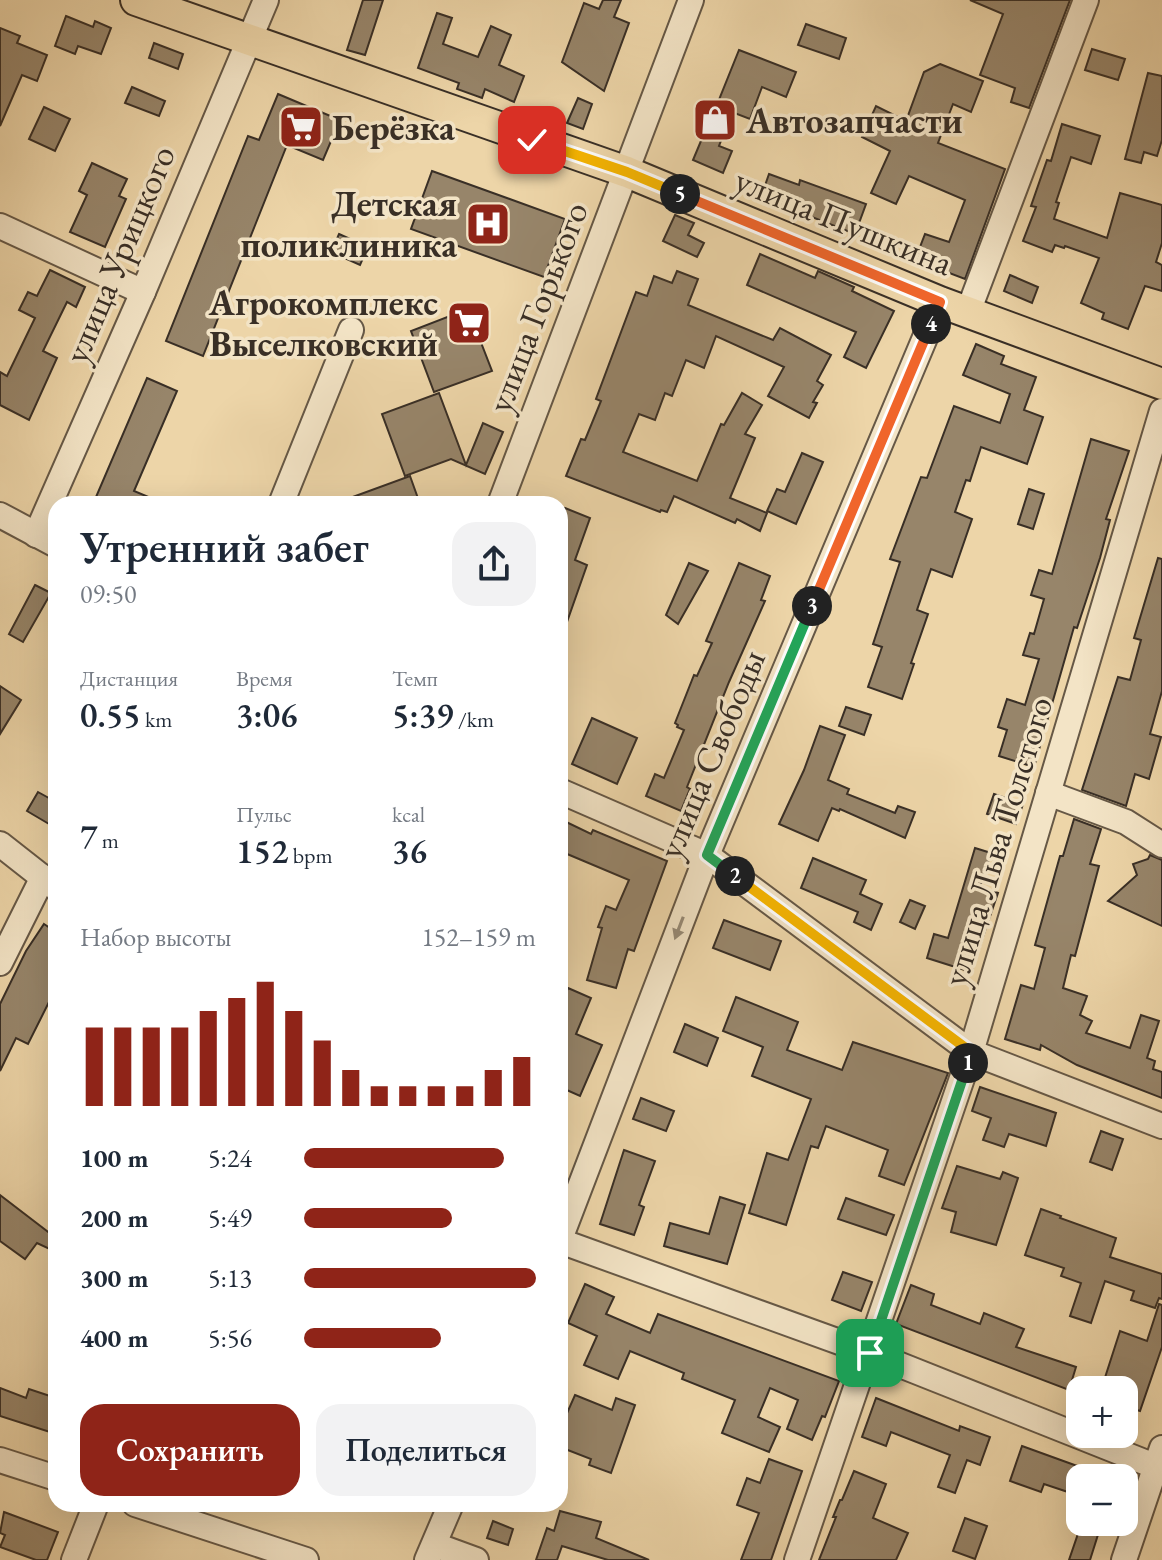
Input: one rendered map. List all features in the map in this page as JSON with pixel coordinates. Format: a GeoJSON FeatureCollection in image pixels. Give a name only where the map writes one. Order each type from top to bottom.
{"type":"FeatureCollection","features":[{"type":"Feature","properties":{"kind":"main road","name":"улица Пушкина"},"geometry":{"type":"LineString","coordinates":[[136,0],[627,172],[954,307],[1162,384]]}},
{"type":"Feature","properties":{"kind":"street","name":"улица Урицкого"},"geometry":{"type":"LineString","coordinates":[[63,496],[143,292],[266,0]]}},
{"type":"Feature","properties":{"kind":"street","name":"улица Горького"},"geometry":{"type":"LineString","coordinates":[[503,496],[691,0]]}},
{"type":"Feature","properties":{"kind":"street","name":"улица Свободы"},"geometry":{"type":"LineString","coordinates":[[568,1219],[707,855],[954,307],[1086,0]]}},
{"type":"Feature","properties":{"kind":"street"},"geometry":{"type":"LineString","coordinates":[[0,226],[143,292]]}},
{"type":"Feature","properties":{"kind":"street"},"geometry":{"type":"LineString","coordinates":[[284,496],[351,330]]}},
{"type":"Feature","properties":{"kind":"street","name":"улица Льва Толстого"},"geometry":{"type":"LineString","coordinates":[[797,1560],[971,1052],[1162,411]]}},
{"type":"Feature","properties":{"kind":"street"},"geometry":{"type":"LineString","coordinates":[[0,515],[46,540]]}},
{"type":"Feature","properties":{"kind":"street"},"geometry":{"type":"LineString","coordinates":[[1048,793],[1126,822],[1162,845]]}},
{"type":"Feature","properties":{"kind":"street"},"geometry":{"type":"LineString","coordinates":[[568,794],[707,855],[971,1052],[1162,1126]]}},
{"type":"Feature","properties":{"kind":"street"},"geometry":{"type":"LineString","coordinates":[[0,844],[48,881]]}},
{"type":"Feature","properties":{"kind":"street"},"geometry":{"type":"LineString","coordinates":[[0,963],[48,884]]}},
{"type":"Feature","properties":{"kind":"street"},"geometry":{"type":"LineString","coordinates":[[568,1243],[1160,1461],[1124,1560]]}},
{"type":"Feature","properties":{"kind":"street"},"geometry":{"type":"LineString","coordinates":[[0,1460],[48,1475]]}},
{"type":"Feature","properties":{"kind":"street"},"geometry":{"type":"LineString","coordinates":[[74,1560],[93,1512]]}},
{"type":"Feature","properties":{"kind":"street"},"geometry":{"type":"LineString","coordinates":[[188,1512],[208,1515],[306,1560]]}},
{"type":"Feature","properties":{"kind":"street"},"geometry":{"type":"LineString","coordinates":[[448,1512],[431,1552],[476,1560]]}},
{"type":"Feature","properties":{"kind":"building"},"geometry":{"type":"Polygon","coordinates":[[[363,0],[383,0],[365,55],[347,50],[363,0]]]}},
{"type":"Feature","properties":{"kind":"building"},"geometry":{"type":"Polygon","coordinates":[[[603,0],[621,0],[614,17],[629,23],[604,91],[562,62],[584,3],[599,9],[603,0]]]}},
{"type":"Feature","properties":{"kind":"building"},"geometry":{"type":"Polygon","coordinates":[[[970,0],[1070,0],[1029,108],[1011,102],[1015,88],[980,75],[1003,14],[970,0]]]}},
{"type":"Feature","properties":{"kind":"building"},"geometry":{"type":"Polygon","coordinates":[[[437,13],[452,18],[443,44],[478,57],[491,26],[511,35],[499,65],[524,76],[514,102],[485,89],[482,98],[457,89],[459,83],[418,68],[437,13]]]}},
{"type":"Feature","properties":{"kind":"building"},"geometry":{"type":"Polygon","coordinates":[[[66,16],[93,27],[95,21],[111,28],[101,54],[78,46],[75,54],[55,46],[66,16]]]}},
{"type":"Feature","properties":{"kind":"building"},"geometry":{"type":"Polygon","coordinates":[[[806,24],[846,38],[839,59],[798,45],[806,24]]]}},
{"type":"Feature","properties":{"kind":"building"},"geometry":{"type":"Polygon","coordinates":[[[0,28],[20,36],[17,43],[47,55],[37,81],[22,75],[0,126],[0,28]]]}},
{"type":"Feature","properties":{"kind":"building"},"geometry":{"type":"Polygon","coordinates":[[[154,43],[183,54],[178,69],[149,58],[154,43]]]}},
{"type":"Feature","properties":{"kind":"building"},"geometry":{"type":"Polygon","coordinates":[[[1092,49],[1125,59],[1118,80],[1085,70],[1092,49]]]}},
{"type":"Feature","properties":{"kind":"building"},"geometry":{"type":"Polygon","coordinates":[[[739,50],[796,72],[786,97],[762,87],[750,119],[732,112],[719,146],[732,151],[723,173],[693,160],[706,129],[701,127],[708,109],[714,112],[739,50]]]}},
{"type":"Feature","properties":{"kind":"building"},"geometry":{"type":"Polygon","coordinates":[[[940,64],[983,81],[971,112],[953,104],[938,143],[1005,169],[965,279],[915,260],[925,234],[949,242],[965,200],[909,176],[896,204],[871,193],[890,151],[862,137],[876,106],[906,121],[924,72],[940,64]]]}},
{"type":"Feature","properties":{"kind":"building"},"geometry":{"type":"Polygon","coordinates":[[[1148,73],[1162,76],[1162,140],[1157,156],[1144,152],[1141,163],[1125,159],[1148,73]]]}},
{"type":"Feature","properties":{"kind":"building"},"geometry":{"type":"Polygon","coordinates":[[[132,87],[165,101],[159,116],[125,103],[132,87]]]}},
{"type":"Feature","properties":{"kind":"building"},"geometry":{"type":"Polygon","coordinates":[[[278,94],[340,120],[323,160],[287,145],[203,356],[166,341],[248,136],[259,140],[278,94]]]}},
{"type":"Feature","properties":{"kind":"building"},"geometry":{"type":"Polygon","coordinates":[[[578,98],[592,104],[583,129],[567,123],[578,98]]]}},
{"type":"Feature","properties":{"kind":"building"},"geometry":{"type":"Polygon","coordinates":[[[44,107],[70,119],[55,151],[29,139],[44,107]]]}},
{"type":"Feature","properties":{"kind":"building"},"geometry":{"type":"Polygon","coordinates":[[[1062,124],[1100,136],[1091,164],[1071,157],[1056,202],[1059,203],[1054,219],[1107,238],[1120,193],[1162,205],[1162,243],[1156,262],[1162,265],[1162,291],[1145,286],[1128,329],[1102,319],[1104,313],[1081,303],[1099,258],[1065,246],[1055,245],[1052,252],[1023,241],[1036,207],[1031,206],[1047,160],[1051,161],[1062,124]]]}},
{"type":"Feature","properties":{"kind":"building"},"geometry":{"type":"Polygon","coordinates":[[[92,163],[127,179],[119,196],[126,199],[105,247],[70,232],[87,195],[79,191],[92,163]]]}},
{"type":"Feature","properties":{"kind":"building","name":"Детская поликлиника"},"geometry":{"type":"Polygon","coordinates":[[[432,171],[565,219],[544,277],[411,229],[432,171]]]}},
{"type":"Feature","properties":{"kind":"building"},"geometry":{"type":"Polygon","coordinates":[[[769,174],[799,185],[800,180],[866,204],[855,234],[761,197],[769,174]]]}},
{"type":"Feature","properties":{"kind":"building"},"geometry":{"type":"Polygon","coordinates":[[[675,215],[694,223],[688,235],[704,243],[697,257],[663,241],[675,215]]]}},
{"type":"Feature","properties":{"kind":"building"},"geometry":{"type":"Polygon","coordinates":[[[339,234],[368,247],[360,265],[331,252],[339,234]]]}},
{"type":"Feature","properties":{"kind":"building"},"geometry":{"type":"Polygon","coordinates":[[[760,254],[815,278],[818,271],[854,287],[852,291],[894,311],[866,368],[844,357],[856,332],[747,285],[760,254]]]}},
{"type":"Feature","properties":{"kind":"building"},"geometry":{"type":"Polygon","coordinates":[[[50,270],[85,287],[76,307],[67,302],[43,351],[57,358],[29,420],[0,405],[0,372],[7,376],[35,318],[19,310],[28,292],[37,296],[50,270]]]}},
{"type":"Feature","properties":{"kind":"building"},"geometry":{"type":"Polygon","coordinates":[[[677,271],[698,279],[688,305],[773,340],[780,328],[831,355],[817,381],[823,385],[813,402],[817,403],[809,418],[768,396],[784,367],[716,336],[704,368],[686,360],[672,396],[665,393],[655,420],[639,414],[623,452],[697,481],[721,424],[724,425],[742,393],[762,405],[745,434],[755,438],[730,498],[767,513],[760,531],[737,519],[735,523],[674,496],[667,512],[660,512],[566,476],[601,401],[596,399],[636,292],[647,296],[654,276],[672,283],[677,271]]]}},
{"type":"Feature","properties":{"kind":"building"},"geometry":{"type":"Polygon","coordinates":[[[1010,275],[1038,287],[1032,303],[1004,291],[1010,275]]]}},
{"type":"Feature","properties":{"kind":"building"},"geometry":{"type":"Polygon","coordinates":[[[468,309],[492,371],[434,392],[411,331],[468,309]]]}},
{"type":"Feature","properties":{"kind":"building"},"geometry":{"type":"Polygon","coordinates":[[[976,344],[1004,356],[1001,364],[1036,377],[1024,410],[1043,417],[1027,464],[981,447],[970,481],[966,480],[955,512],[972,519],[952,577],[931,569],[917,610],[928,614],[902,699],[868,687],[882,647],[873,644],[900,562],[890,559],[921,477],[927,478],[954,406],[1000,423],[1010,394],[963,375],[976,344]]]}},
{"type":"Feature","properties":{"kind":"building"},"geometry":{"type":"Polygon","coordinates":[[[147,378],[177,391],[134,491],[146,496],[96,496],[147,378]]]}},
{"type":"Feature","properties":{"kind":"building"},"geometry":{"type":"Polygon","coordinates":[[[439,393],[466,465],[483,423],[503,432],[485,474],[451,459],[405,476],[382,414],[439,393]]]}},
{"type":"Feature","properties":{"kind":"building"},"geometry":{"type":"Polygon","coordinates":[[[1091,439],[1129,451],[1106,519],[1110,520],[1100,558],[1077,628],[1074,627],[1034,767],[999,756],[1007,730],[998,727],[1007,699],[1025,705],[1039,659],[1023,655],[1030,633],[1034,634],[1044,599],[1031,595],[1039,570],[1052,574],[1091,439]]]}},
{"type":"Feature","properties":{"kind":"building"},"geometry":{"type":"Polygon","coordinates":[[[802,453],[823,462],[796,524],[767,511],[777,489],[785,492],[802,453]]]}},
{"type":"Feature","properties":{"kind":"building"},"geometry":{"type":"Polygon","coordinates":[[[410,476],[417,496],[355,496],[410,476]]]}},
{"type":"Feature","properties":{"kind":"building"},"geometry":{"type":"Polygon","coordinates":[[[1029,489],[1044,494],[1033,529],[1018,524],[1029,489]]]}},
{"type":"Feature","properties":{"kind":"building"},"geometry":{"type":"Polygon","coordinates":[[[568,509],[590,518],[575,560],[587,565],[568,619],[568,509]]]}},
{"type":"Feature","properties":{"kind":"building"},"geometry":{"type":"Polygon","coordinates":[[[1158,558],[1162,559],[1162,691],[1150,734],[1161,737],[1149,779],[1135,774],[1126,806],[1082,790],[1118,677],[1130,680],[1141,640],[1134,638],[1158,558]]]}},
{"type":"Feature","properties":{"kind":"building"},"geometry":{"type":"Polygon","coordinates":[[[689,563],[708,571],[678,624],[666,615],[689,563]]]}},
{"type":"Feature","properties":{"kind":"building"},"geometry":{"type":"Polygon","coordinates":[[[739,563],[770,576],[761,600],[765,601],[687,787],[690,789],[681,811],[646,796],[655,774],[664,778],[684,730],[675,723],[694,675],[697,676],[712,643],[706,641],[739,563]]]}},
{"type":"Feature","properties":{"kind":"building"},"geometry":{"type":"Polygon","coordinates":[[[35,585],[48,592],[48,598],[23,642],[9,634],[35,585]]]}},
{"type":"Feature","properties":{"kind":"building"},"geometry":{"type":"Polygon","coordinates":[[[0,686],[21,700],[0,734],[0,686]]]}},
{"type":"Feature","properties":{"kind":"building"},"geometry":{"type":"Polygon","coordinates":[[[846,707],[871,715],[864,735],[839,726],[846,707]]]}},
{"type":"Feature","properties":{"kind":"building"},"geometry":{"type":"Polygon","coordinates":[[[592,718],[637,738],[617,784],[572,764],[592,718]]]}},
{"type":"Feature","properties":{"kind":"building"},"geometry":{"type":"Polygon","coordinates":[[[820,726],[845,735],[828,780],[849,789],[847,794],[895,813],[898,806],[915,812],[905,838],[832,808],[818,841],[779,824],[820,726]]]}},
{"type":"Feature","properties":{"kind":"building"},"geometry":{"type":"Polygon","coordinates":[[[38,792],[48,798],[48,823],[27,811],[38,792]]]}},
{"type":"Feature","properties":{"kind":"building"},"geometry":{"type":"Polygon","coordinates":[[[994,794],[1023,804],[1016,824],[987,814],[994,794]]]}},
{"type":"Feature","properties":{"kind":"building"},"geometry":{"type":"Polygon","coordinates":[[[1074,819],[1101,829],[1090,864],[1099,866],[1075,956],[1071,955],[1063,988],[1087,996],[1080,1015],[1092,1021],[1086,1033],[1130,1048],[1141,1015],[1159,1021],[1147,1058],[1155,1061],[1153,1069],[1162,1072],[1162,1098],[1077,1065],[1041,1045],[1040,1050],[1005,1039],[1021,985],[1034,989],[1045,948],[1035,945],[1060,856],[1063,856],[1074,819]]]}},
{"type":"Feature","properties":{"kind":"building"},"geometry":{"type":"Polygon","coordinates":[[[568,823],[667,861],[634,951],[628,949],[616,988],[587,980],[602,928],[598,927],[606,906],[616,910],[629,880],[568,854],[568,823]]]}},
{"type":"Feature","properties":{"kind":"building"},"geometry":{"type":"Polygon","coordinates":[[[975,848],[991,853],[980,887],[998,893],[971,972],[927,958],[934,934],[948,938],[975,848]]]}},
{"type":"Feature","properties":{"kind":"building"},"geometry":{"type":"Polygon","coordinates":[[[1150,855],[1162,860],[1162,926],[1108,901],[1137,875],[1133,864],[1148,859],[1150,855]]]}},
{"type":"Feature","properties":{"kind":"building"},"geometry":{"type":"Polygon","coordinates":[[[813,858],[866,880],[860,894],[882,904],[871,930],[854,922],[858,912],[801,888],[813,858]]]}},
{"type":"Feature","properties":{"kind":"building"},"geometry":{"type":"Polygon","coordinates":[[[910,900],[925,906],[915,929],[900,922],[910,900]]]}},
{"type":"Feature","properties":{"kind":"building"},"geometry":{"type":"Polygon","coordinates":[[[724,920],[781,941],[770,970],[713,948],[724,920]]]}},
{"type":"Feature","properties":{"kind":"building"},"geometry":{"type":"Polygon","coordinates":[[[44,924],[48,927],[48,1004],[28,1044],[16,1038],[0,1071],[0,1004],[26,951],[44,924]]]}},
{"type":"Feature","properties":{"kind":"building"},"geometry":{"type":"Polygon","coordinates":[[[568,988],[591,998],[576,1034],[602,1045],[580,1096],[568,1091],[568,988]]]}},
{"type":"Feature","properties":{"kind":"building"},"geometry":{"type":"Polygon","coordinates":[[[736,997],[798,1022],[787,1050],[842,1070],[853,1042],[948,1073],[904,1185],[879,1176],[888,1150],[826,1126],[818,1148],[811,1146],[786,1225],[749,1213],[767,1153],[788,1160],[811,1099],[752,1076],[763,1047],[723,1031],[736,997]]]}},
{"type":"Feature","properties":{"kind":"building"},"geometry":{"type":"Polygon","coordinates":[[[685,1024],[718,1038],[707,1066],[674,1052],[685,1024]]]}},
{"type":"Feature","properties":{"kind":"building"},"geometry":{"type":"Polygon","coordinates":[[[980,1087],[1056,1113],[1046,1146],[1009,1134],[1004,1147],[983,1140],[991,1118],[972,1111],[980,1087]]]}},
{"type":"Feature","properties":{"kind":"building"},"geometry":{"type":"Polygon","coordinates":[[[641,1098],[674,1111],[666,1131],[633,1119],[641,1098]]]}},
{"type":"Feature","properties":{"kind":"building"},"geometry":{"type":"Polygon","coordinates":[[[1101,1131],[1123,1139],[1112,1170],[1090,1162],[1101,1131]]]}},
{"type":"Feature","properties":{"kind":"building"},"geometry":{"type":"Polygon","coordinates":[[[624,1150],[655,1161],[639,1205],[644,1207],[634,1235],[600,1224],[624,1150]]]}},
{"type":"Feature","properties":{"kind":"building"},"geometry":{"type":"Polygon","coordinates":[[[957,1166],[1000,1179],[1003,1172],[1018,1178],[996,1245],[951,1232],[956,1212],[942,1208],[957,1166]]]}},
{"type":"Feature","properties":{"kind":"building"},"geometry":{"type":"Polygon","coordinates":[[[0,1195],[48,1232],[48,1248],[37,1243],[25,1259],[0,1241],[0,1195]]]}},
{"type":"Feature","properties":{"kind":"building"},"geometry":{"type":"Polygon","coordinates":[[[720,1197],[745,1205],[727,1264],[664,1246],[670,1223],[709,1234],[720,1197]]]}},
{"type":"Feature","properties":{"kind":"building"},"geometry":{"type":"Polygon","coordinates":[[[846,1198],[894,1215],[886,1235],[838,1219],[846,1198]]]}},
{"type":"Feature","properties":{"kind":"building"},"geometry":{"type":"Polygon","coordinates":[[[1041,1209],[1116,1238],[1110,1257],[1162,1274],[1162,1299],[1159,1298],[1155,1308],[1131,1300],[1134,1291],[1105,1281],[1091,1323],[1070,1316],[1081,1283],[1061,1276],[1064,1268],[1025,1255],[1041,1209]]]}},
{"type":"Feature","properties":{"kind":"building"},"geometry":{"type":"Polygon","coordinates":[[[843,1272],[872,1282],[861,1311],[832,1300],[843,1272]]]}},
{"type":"Feature","properties":{"kind":"building"},"geometry":{"type":"Polygon","coordinates":[[[585,1284],[614,1297],[606,1314],[650,1333],[658,1314],[839,1381],[812,1440],[787,1429],[798,1400],[770,1388],[758,1417],[780,1427],[769,1452],[722,1433],[735,1400],[682,1379],[684,1373],[630,1351],[618,1379],[584,1365],[597,1336],[568,1323],[585,1284]]]}},
{"type":"Feature","properties":{"kind":"building"},"geometry":{"type":"Polygon","coordinates":[[[911,1285],[934,1294],[931,1305],[980,1324],[984,1313],[1024,1329],[1016,1347],[1076,1367],[1073,1376],[1066,1376],[1066,1389],[896,1324],[911,1285]]]}},
{"type":"Feature","properties":{"kind":"building"},"geometry":{"type":"Polygon","coordinates":[[[1159,1304],[1162,1305],[1162,1347],[1140,1411],[1138,1376],[1106,1376],[1120,1331],[1147,1341],[1159,1304]]]}},
{"type":"Feature","properties":{"kind":"building"},"geometry":{"type":"Polygon","coordinates":[[[0,1388],[26,1398],[29,1389],[48,1395],[48,1431],[0,1416],[0,1388]]]}},
{"type":"Feature","properties":{"kind":"building"},"geometry":{"type":"Polygon","coordinates":[[[575,1395],[612,1410],[616,1398],[635,1405],[611,1473],[589,1465],[591,1459],[568,1450],[568,1411],[575,1395]]]}},
{"type":"Feature","properties":{"kind":"building"},"geometry":{"type":"Polygon","coordinates":[[[876,1398],[959,1431],[960,1426],[990,1437],[980,1465],[967,1460],[955,1493],[938,1487],[950,1455],[891,1432],[886,1446],[862,1437],[876,1398]]]}},
{"type":"Feature","properties":{"kind":"building"},"geometry":{"type":"Polygon","coordinates":[[[1022,1446],[1072,1464],[1066,1464],[1066,1491],[1044,1484],[1041,1492],[1010,1481],[1022,1446]]]}},
{"type":"Feature","properties":{"kind":"building"},"geometry":{"type":"Polygon","coordinates":[[[769,1459],[802,1471],[771,1560],[741,1560],[759,1513],[737,1505],[747,1478],[760,1483],[769,1459]]]}},
{"type":"Feature","properties":{"kind":"building"},"geometry":{"type":"Polygon","coordinates":[[[854,1471],[886,1484],[873,1518],[908,1533],[896,1560],[819,1560],[836,1517],[833,1517],[854,1471]]]}},
{"type":"Feature","properties":{"kind":"building"},"geometry":{"type":"Polygon","coordinates":[[[4,1512],[58,1532],[47,1560],[36,1560],[0,1547],[5,1535],[0,1533],[4,1512]]]}},
{"type":"Feature","properties":{"kind":"building"},"geometry":{"type":"Polygon","coordinates":[[[560,1512],[601,1522],[596,1538],[649,1560],[608,1560],[562,1546],[557,1560],[536,1560],[547,1528],[554,1531],[560,1512]]]}},
{"type":"Feature","properties":{"kind":"building"},"geometry":{"type":"Polygon","coordinates":[[[965,1518],[987,1526],[975,1559],[953,1551],[965,1518]]]}},
{"type":"Feature","properties":{"kind":"building"},"geometry":{"type":"Polygon","coordinates":[[[493,1521],[513,1529],[508,1545],[487,1538],[493,1521]]]}},
{"type":"Feature","properties":{"kind":"building"},"geometry":{"type":"Polygon","coordinates":[[[1077,1536],[1098,1536],[1090,1560],[1069,1560],[1077,1536]]]}},
{"type":"Feature","properties":{"kind":"place","name":"Автозапчасти"},"geometry":{"type":"Point","coordinates":[715,120]}},
{"type":"Feature","properties":{"kind":"place","name":"Берёзка"},"geometry":{"type":"Point","coordinates":[301,127]}},
{"type":"Feature","properties":{"kind":"place","name":"Детская поликлиника"},"geometry":{"type":"Point","coordinates":[488,224]}},
{"type":"Feature","properties":{"kind":"place","name":"Агрокомплекс Выселковский"},"geometry":{"type":"Point","coordinates":[469,323]}},
{"type":"Feature","properties":{"kind":"route"},"geometry":{"type":"LineString","coordinates":[[532,140],[627,172],[940,302],[707,855],[971,1052],[870,1353]]}}]}
